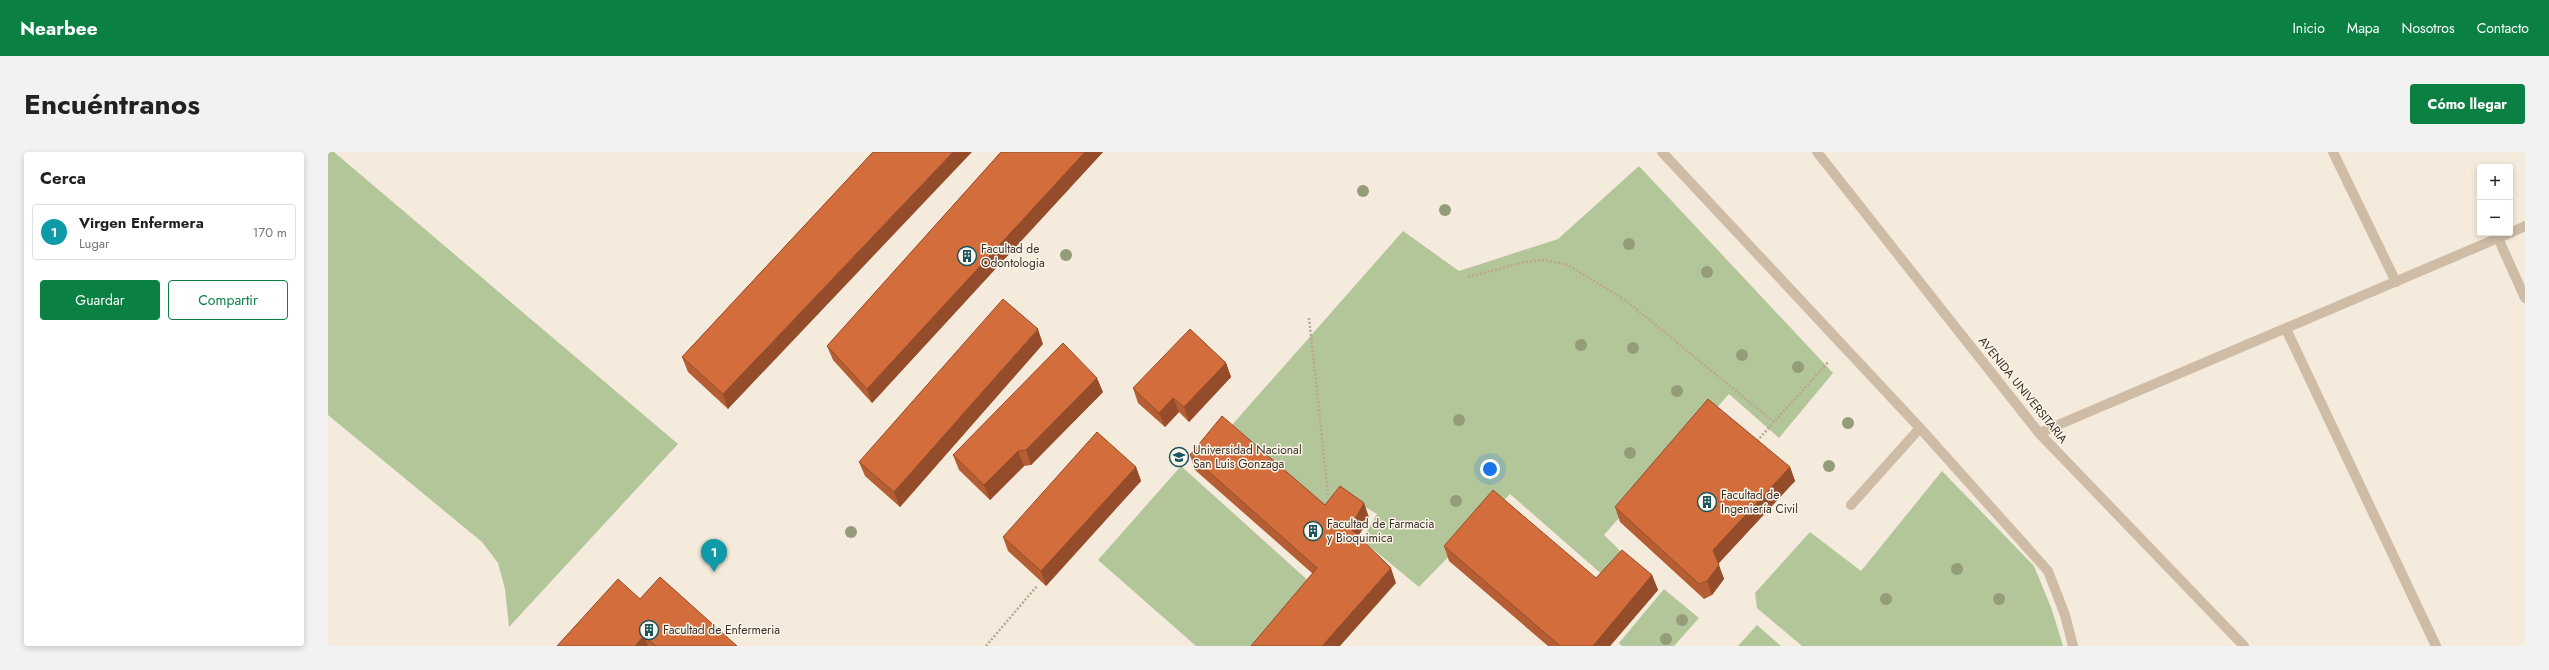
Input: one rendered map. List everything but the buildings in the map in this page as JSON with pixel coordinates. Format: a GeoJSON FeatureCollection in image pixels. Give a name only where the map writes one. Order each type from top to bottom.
{"type":"FeatureCollection","features":[{"type":"Feature","properties":{"kind":"street"},"geometry":{"type":"LineString","coordinates":[[1662,152],[1920,428],[2048,571],[2066,615],[2073,646]]}},
{"type":"Feature","properties":{"kind":"street","name":"AVENIDA UNIVERSITARIA"},"geometry":{"type":"LineString","coordinates":[[1817,152],[2039,433],[2244,646]]}},
{"type":"Feature","properties":{"kind":"street"},"geometry":{"type":"LineString","coordinates":[[2333,152],[2396,282]]}},
{"type":"Feature","properties":{"kind":"street"},"geometry":{"type":"LineString","coordinates":[[2513,232],[2525,226]]}},
{"type":"Feature","properties":{"kind":"street"},"geometry":{"type":"LineString","coordinates":[[2039,433],[2503,236]]}},
{"type":"Feature","properties":{"kind":"street"},"geometry":{"type":"LineString","coordinates":[[2498,238],[2525,298]]}},
{"type":"Feature","properties":{"kind":"street"},"geometry":{"type":"LineString","coordinates":[[2286,328],[2436,646]]}},
{"type":"Feature","properties":{"kind":"street"},"geometry":{"type":"LineString","coordinates":[[1851,505],[1920,428]]}},
{"type":"Feature","properties":{"kind":"path"},"geometry":{"type":"LineString","coordinates":[[1468,276],[1525,262],[1545,260],[1568,265],[1625,300],[1774,422]]}},
{"type":"Feature","properties":{"kind":"path"},"geometry":{"type":"LineString","coordinates":[[1309,318],[1328,494]]}},
{"type":"Feature","properties":{"kind":"path"},"geometry":{"type":"LineString","coordinates":[[1757,441],[1843,346]]}},
{"type":"Feature","properties":{"kind":"path"},"geometry":{"type":"LineString","coordinates":[[986,646],[1037,586]]}},
{"type":"Feature","properties":{"kind":"green space"},"geometry":{"type":"Polygon","coordinates":[[[328,152],[334,152],[678,444],[509,627],[505,589],[498,563],[482,542],[328,415],[328,152]]]}},
{"type":"Feature","properties":{"kind":"green space"},"geometry":{"type":"Polygon","coordinates":[[[1639,166],[1833,373],[1779,438],[1729,394],[1604,535],[1633,563],[1613,584],[1510,494],[1419,587],[1362,540],[1377,514],[1343,494],[1329,510],[1232,425],[1403,231],[1459,271],[1558,239],[1639,166]]]}},
{"type":"Feature","properties":{"kind":"green space"},"geometry":{"type":"Polygon","coordinates":[[[1181,466],[1312,584],[1259,646],[1196,646],[1098,560],[1181,466]]]}},
{"type":"Feature","properties":{"kind":"green space"},"geometry":{"type":"Polygon","coordinates":[[[1942,471],[2034,566],[2052,610],[2063,646],[1802,646],[1757,608],[1755,593],[1810,532],[1861,571],[1942,471]]]}},
{"type":"Feature","properties":{"kind":"green space"},"geometry":{"type":"Polygon","coordinates":[[[1664,589],[1699,618],[1674,646],[1622,646],[1619,643],[1664,589]]]}},
{"type":"Feature","properties":{"kind":"green space"},"geometry":{"type":"Polygon","coordinates":[[[1757,625],[1781,646],[1738,646],[1757,625]]]}},
{"type":"Feature","properties":{"kind":"place","name":"Facultad de Odontologia"},"geometry":{"type":"Point","coordinates":[967,256]}},
{"type":"Feature","properties":{"kind":"place","name":"Universidad Nacional San Luis Gonzaga"},"geometry":{"type":"Point","coordinates":[1179,457]}},
{"type":"Feature","properties":{"kind":"place","name":"Facultad de Ingeniería Civil"},"geometry":{"type":"Point","coordinates":[1707,502]}},
{"type":"Feature","properties":{"kind":"place","name":"Facultad de Farmacia y Bioquimica"},"geometry":{"type":"Point","coordinates":[1313,531]}},
{"type":"Feature","properties":{"kind":"place","name":"Virgen Enfermera"},"geometry":{"type":"Point","coordinates":[714,572]}},
{"type":"Feature","properties":{"kind":"place","name":"Facultad de Enfermeria"},"geometry":{"type":"Point","coordinates":[649,630]}}]}
